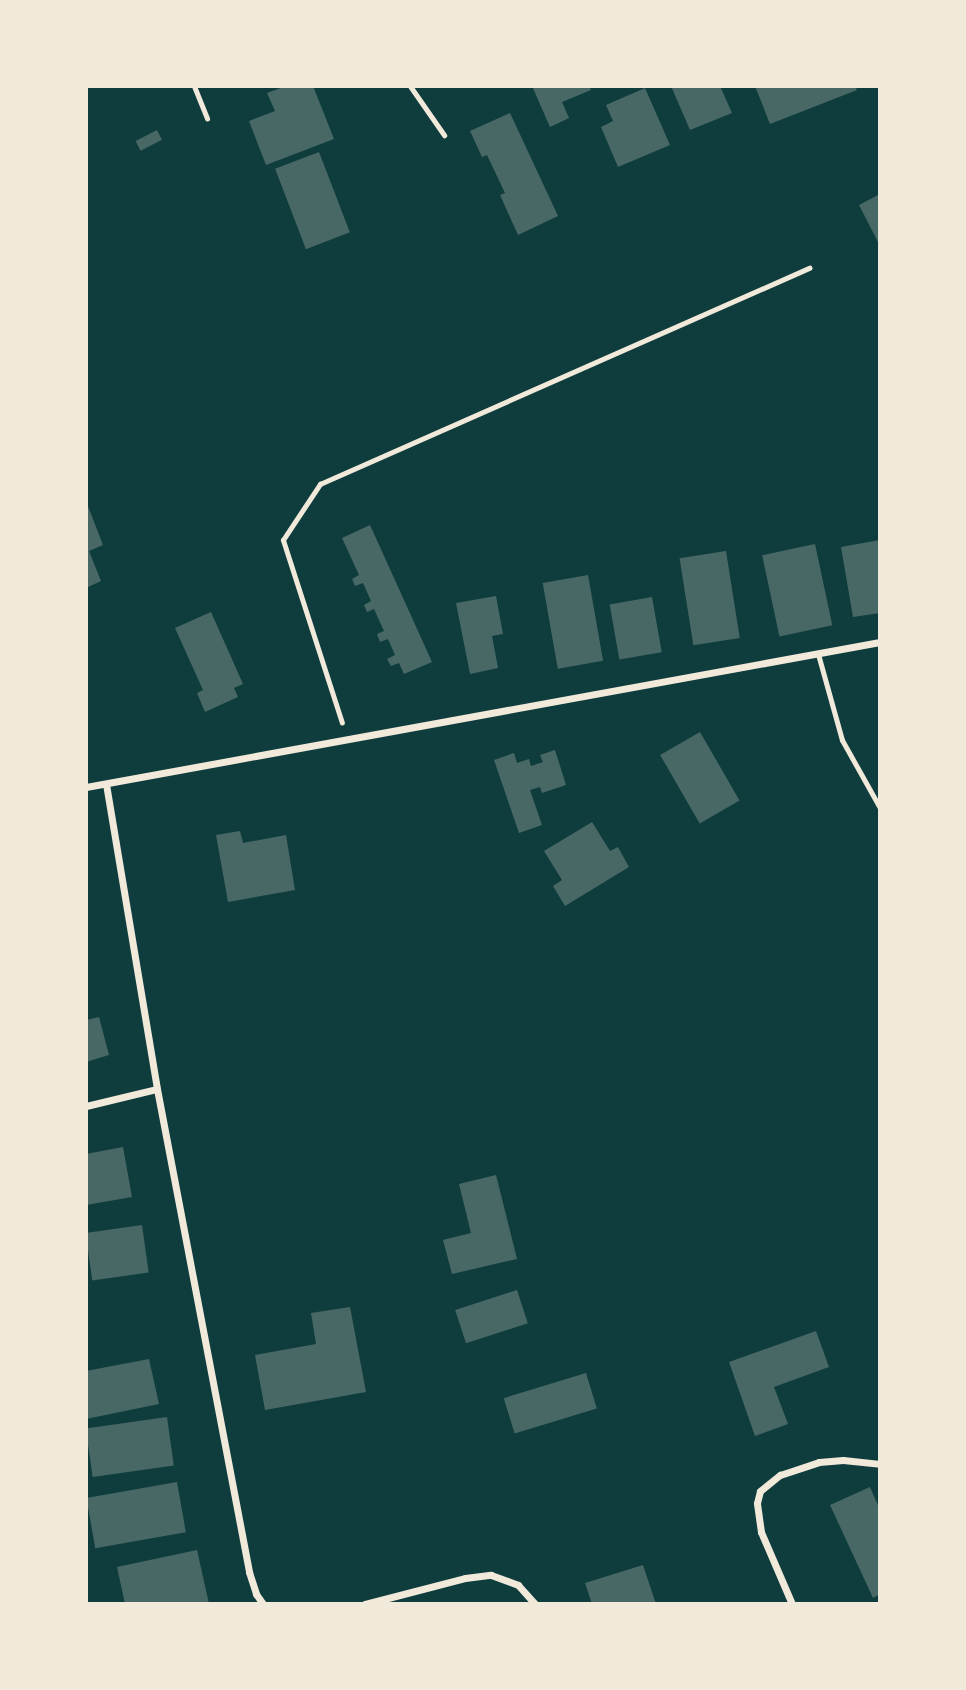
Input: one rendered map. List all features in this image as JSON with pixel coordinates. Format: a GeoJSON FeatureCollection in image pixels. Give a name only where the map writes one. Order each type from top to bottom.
{"type":"FeatureCollection","features":[{"type":"Feature","properties":{"kind":"street"},"geometry":{"type":"LineString","coordinates":[[86,787],[880,642]]}},
{"type":"Feature","properties":{"kind":"street"},"geometry":{"type":"LineString","coordinates":[[106,784],[157,1089],[249,1572],[256,1594],[263,1604]]}},
{"type":"Feature","properties":{"kind":"street"},"geometry":{"type":"LineString","coordinates":[[86,1106],[157,1089]]}},
{"type":"Feature","properties":{"kind":"street"},"geometry":{"type":"LineString","coordinates":[[792,1604],[761,1532],[757,1503],[760,1491],[780,1475],[819,1462],[843,1460],[880,1464]]}},
{"type":"Feature","properties":{"kind":"street"},"geometry":{"type":"LineString","coordinates":[[365,1604],[466,1578],[491,1575],[518,1585],[535,1604]]}},
{"type":"Feature","properties":{"kind":"lane"},"geometry":{"type":"LineString","coordinates":[[194,86],[207,118]]}},
{"type":"Feature","properties":{"kind":"lane"},"geometry":{"type":"LineString","coordinates":[[410,86],[444,135]]}},
{"type":"Feature","properties":{"kind":"lane"},"geometry":{"type":"LineString","coordinates":[[817,654],[842,740],[880,808]]}},
{"type":"Feature","properties":{"kind":"path"},"geometry":{"type":"LineString","coordinates":[[348,740],[283,540],[320,484],[809,268]]}},
{"type":"Feature","properties":{"kind":"building"},"geometry":{"type":"Polygon","coordinates":[[[286,86],[313,86],[334,139],[266,165],[249,121],[275,111],[267,93],[286,86]]]}},
{"type":"Feature","properties":{"kind":"building"},"geometry":{"type":"Polygon","coordinates":[[[532,86],[589,86],[591,90],[562,102],[569,118],[550,127],[532,86]]]}},
{"type":"Feature","properties":{"kind":"building"},"geometry":{"type":"Polygon","coordinates":[[[671,86],[720,86],[732,113],[690,130],[671,86]]]}},
{"type":"Feature","properties":{"kind":"building"},"geometry":{"type":"Polygon","coordinates":[[[755,86],[855,86],[857,90],[770,124],[755,86]]]}},
{"type":"Feature","properties":{"kind":"building"},"geometry":{"type":"Polygon","coordinates":[[[645,88],[670,145],[618,167],[601,127],[613,121],[606,105],[645,88]]]}},
{"type":"Feature","properties":{"kind":"building"},"geometry":{"type":"Polygon","coordinates":[[[510,113],[558,216],[518,235],[500,195],[505,193],[487,155],[482,157],[470,131],[510,113]]]}},
{"type":"Feature","properties":{"kind":"building"},"geometry":{"type":"Polygon","coordinates":[[[157,130],[162,140],[141,151],[136,141],[157,130]]]}},
{"type":"Feature","properties":{"kind":"building"},"geometry":{"type":"Polygon","coordinates":[[[319,152],[350,232],[306,249],[275,169],[319,152]]]}},
{"type":"Feature","properties":{"kind":"building"},"geometry":{"type":"Polygon","coordinates":[[[880,194],[880,246],[859,205],[880,194]]]}},
{"type":"Feature","properties":{"kind":"building"},"geometry":{"type":"Polygon","coordinates":[[[86,501],[103,545],[89,551],[101,581],[86,588],[86,501]]]}},
{"type":"Feature","properties":{"kind":"building"},"geometry":{"type":"Polygon","coordinates":[[[370,525],[432,662],[404,674],[399,663],[391,666],[387,659],[395,655],[388,639],[380,642],[377,634],[384,631],[374,609],[367,612],[364,605],[371,601],[363,583],[355,586],[352,579],[359,575],[342,538],[370,525]]]}},
{"type":"Feature","properties":{"kind":"building"},"geometry":{"type":"Polygon","coordinates":[[[880,540],[880,613],[853,617],[841,547],[880,540]]]}},
{"type":"Feature","properties":{"kind":"building"},"geometry":{"type":"Polygon","coordinates":[[[815,544],[832,625],[779,636],[762,555],[815,544]]]}},
{"type":"Feature","properties":{"kind":"building"},"geometry":{"type":"Polygon","coordinates":[[[726,551],[740,638],[693,645],[680,558],[726,551]]]}},
{"type":"Feature","properties":{"kind":"building"},"geometry":{"type":"Polygon","coordinates":[[[588,575],[603,661],[558,669],[543,583],[588,575]]]}},
{"type":"Feature","properties":{"kind":"building"},"geometry":{"type":"Polygon","coordinates":[[[496,596],[503,634],[492,636],[498,668],[470,674],[456,603],[496,596]]]}},
{"type":"Feature","properties":{"kind":"building"},"geometry":{"type":"Polygon","coordinates":[[[652,597],[662,652],[619,660],[610,604],[652,597]]]}},
{"type":"Feature","properties":{"kind":"building"},"geometry":{"type":"Polygon","coordinates":[[[211,612],[243,684],[234,688],[238,697],[205,712],[197,693],[203,690],[175,628],[211,612]]]}},
{"type":"Feature","properties":{"kind":"building"},"geometry":{"type":"Polygon","coordinates":[[[700,732],[740,800],[700,823],[660,755],[700,732]]]}},
{"type":"Feature","properties":{"kind":"building"},"geometry":{"type":"Polygon","coordinates":[[[555,750],[566,785],[542,793],[540,787],[530,790],[542,825],[519,833],[494,760],[514,753],[517,763],[529,759],[531,766],[543,762],[540,755],[555,750]]]}},
{"type":"Feature","properties":{"kind":"building"},"geometry":{"type":"Polygon","coordinates":[[[592,822],[610,851],[618,847],[629,867],[565,906],[553,886],[562,880],[544,851],[592,822]]]}},
{"type":"Feature","properties":{"kind":"building"},"geometry":{"type":"Polygon","coordinates":[[[240,831],[243,843],[286,835],[295,890],[228,902],[216,835],[240,831]]]}},
{"type":"Feature","properties":{"kind":"building"},"geometry":{"type":"Polygon","coordinates":[[[99,1017],[109,1055],[86,1062],[86,1020],[99,1017]]]}},
{"type":"Feature","properties":{"kind":"building"},"geometry":{"type":"Polygon","coordinates":[[[123,1147],[132,1197],[86,1205],[86,1154],[123,1147]]]}},
{"type":"Feature","properties":{"kind":"building"},"geometry":{"type":"Polygon","coordinates":[[[496,1175],[517,1259],[452,1274],[443,1240],[471,1233],[459,1184],[496,1175]]]}},
{"type":"Feature","properties":{"kind":"building"},"geometry":{"type":"Polygon","coordinates":[[[142,1225],[149,1273],[92,1280],[86,1233],[142,1225]]]}},
{"type":"Feature","properties":{"kind":"building"},"geometry":{"type":"Polygon","coordinates":[[[517,1290],[528,1323],[466,1343],[455,1310],[517,1290]]]}},
{"type":"Feature","properties":{"kind":"building"},"geometry":{"type":"Polygon","coordinates":[[[350,1307],[366,1392],[265,1410],[255,1355],[316,1344],[311,1313],[350,1307]]]}},
{"type":"Feature","properties":{"kind":"building"},"geometry":{"type":"Polygon","coordinates":[[[816,1331],[829,1367],[774,1387],[788,1424],[755,1436],[729,1362],[816,1331]]]}},
{"type":"Feature","properties":{"kind":"building"},"geometry":{"type":"Polygon","coordinates":[[[149,1359],[159,1404],[86,1419],[86,1371],[149,1359]]]}},
{"type":"Feature","properties":{"kind":"building"},"geometry":{"type":"Polygon","coordinates":[[[586,1373],[597,1408],[515,1434],[504,1398],[586,1373]]]}},
{"type":"Feature","properties":{"kind":"building"},"geometry":{"type":"Polygon","coordinates":[[[167,1417],[174,1466],[93,1477],[86,1428],[167,1417]]]}},
{"type":"Feature","properties":{"kind":"building"},"geometry":{"type":"Polygon","coordinates":[[[177,1482],[186,1532],[95,1548],[86,1498],[177,1482]]]}},
{"type":"Feature","properties":{"kind":"building"},"geometry":{"type":"Polygon","coordinates":[[[870,1487],[880,1510],[880,1594],[873,1598],[830,1505],[870,1487]]]}},
{"type":"Feature","properties":{"kind":"building"},"geometry":{"type":"Polygon","coordinates":[[[197,1550],[209,1604],[125,1604],[117,1567],[197,1550]]]}},
{"type":"Feature","properties":{"kind":"building"},"geometry":{"type":"Polygon","coordinates":[[[643,1565],[656,1604],[592,1604],[585,1583],[643,1565]]]}}]}
